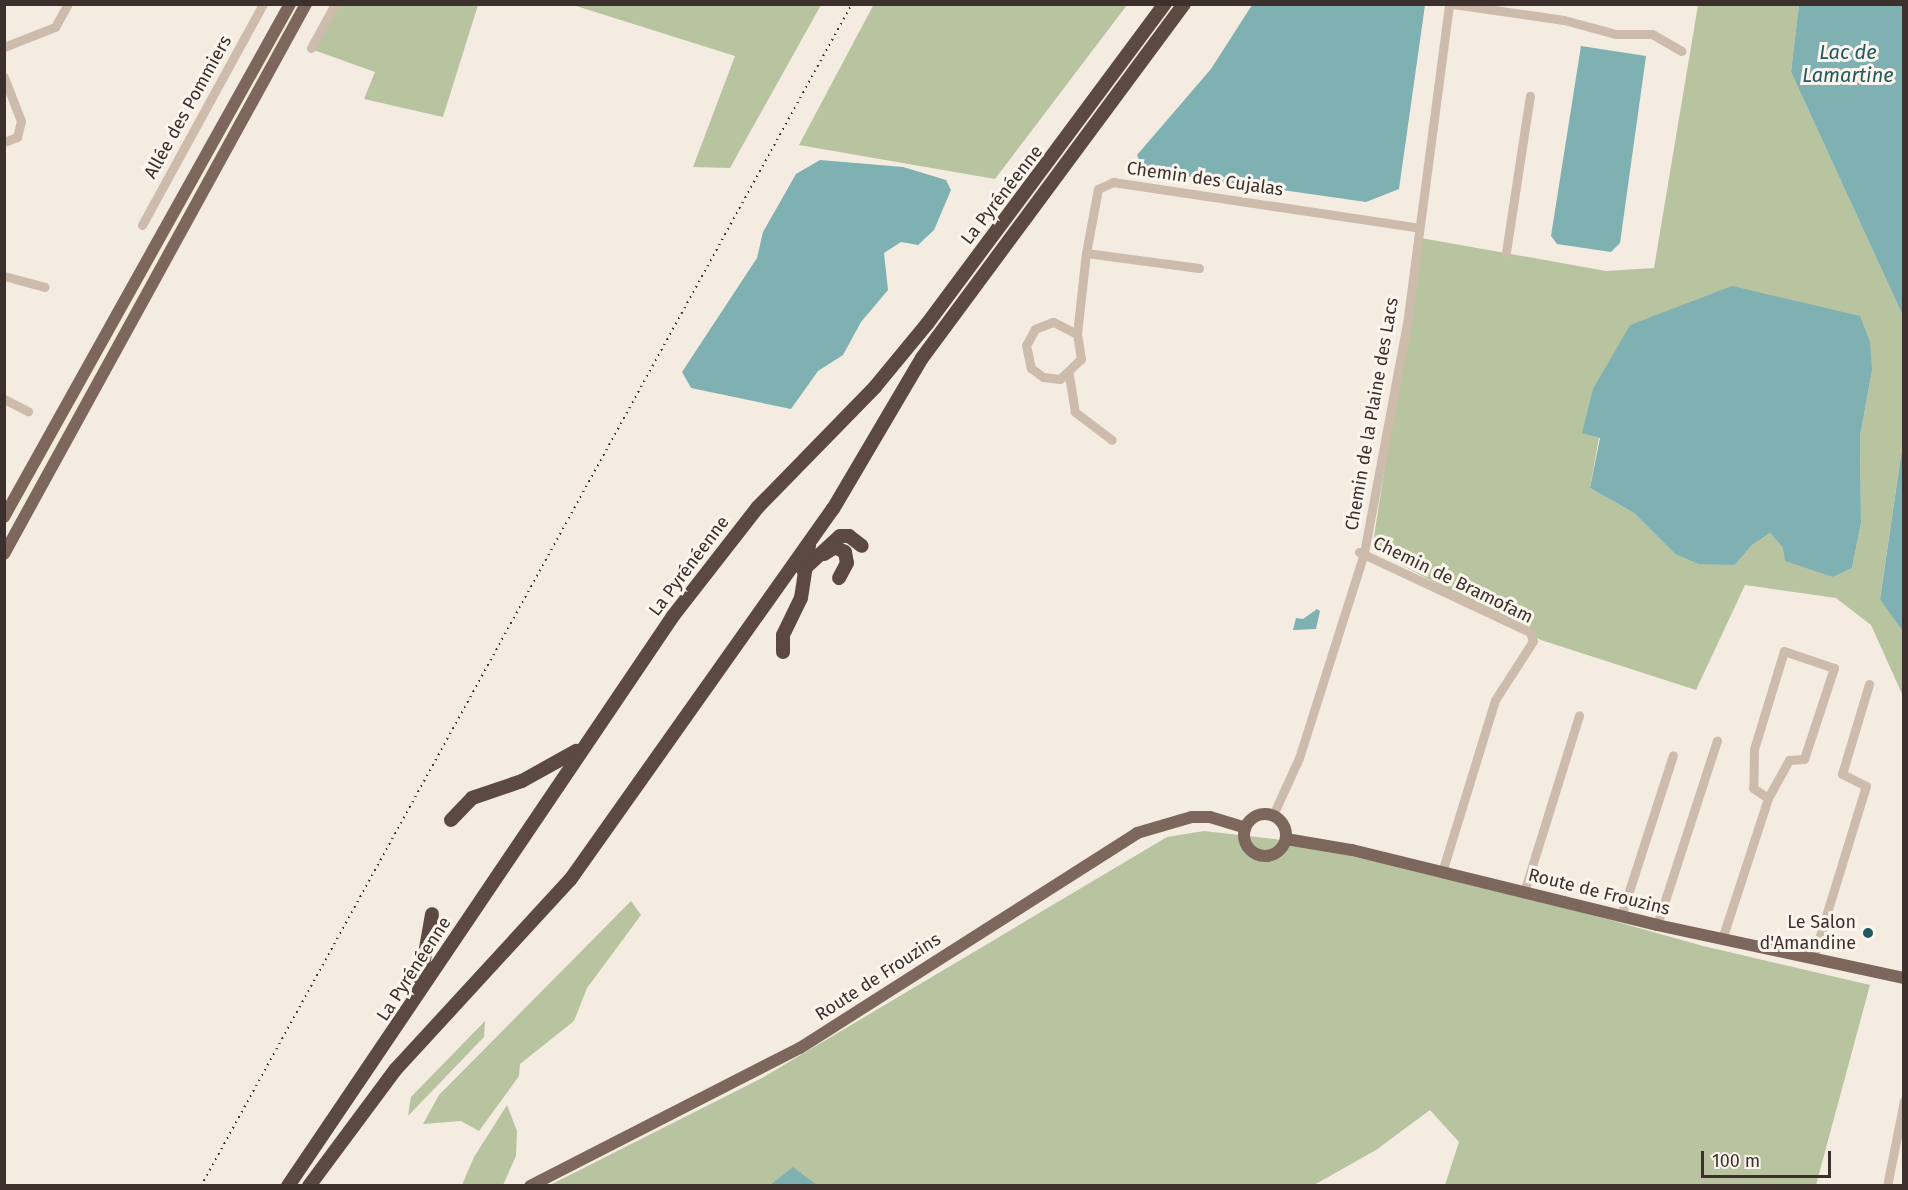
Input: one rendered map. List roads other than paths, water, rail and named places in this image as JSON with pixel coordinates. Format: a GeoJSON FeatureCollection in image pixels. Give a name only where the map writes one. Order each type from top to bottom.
{"type":"FeatureCollection","features":[{"type":"Feature","properties":{"kind":"highway","name":"La Pyrénéenne"},"geometry":{"type":"LineString","coordinates":[[288,1185],[417,998],[580,748],[673,616],[758,507],[875,387],[927,324],[1165,4]]}},
{"type":"Feature","properties":{"kind":"highway","name":"La Pyrénéenne"},"geometry":{"type":"LineString","coordinates":[[309,1185],[396,1068],[570,879],[810,542],[922,358],[1184,4]]}},
{"type":"Feature","properties":{"kind":"highway"},"geometry":{"type":"LineString","coordinates":[[776,592],[822,555],[840,536],[849,536],[862,546]]}},
{"type":"Feature","properties":{"kind":"highway"},"geometry":{"type":"LineString","coordinates":[[801,598],[810,542]]}},
{"type":"Feature","properties":{"kind":"highway"},"geometry":{"type":"LineString","coordinates":[[783,652],[783,635],[822,555],[835,547],[845,552],[847,563],[839,578]]}},
{"type":"Feature","properties":{"kind":"highway"},"geometry":{"type":"LineString","coordinates":[[451,820],[472,798],[544,771],[580,748]]}},
{"type":"Feature","properties":{"kind":"highway"},"geometry":{"type":"LineString","coordinates":[[417,998],[432,914]]}},
{"type":"Feature","properties":{"kind":"main road"},"geometry":{"type":"LineString","coordinates":[[4,517],[290,4]]}},
{"type":"Feature","properties":{"kind":"main road"},"geometry":{"type":"LineString","coordinates":[[4,554],[306,4]]}},
{"type":"Feature","properties":{"kind":"main road"},"geometry":{"type":"LineString","coordinates":[[1259,815],[1273,815],[1284,825],[1286,839],[1280,851],[1260,856],[1244,842],[1245,828],[1259,815]]}},
{"type":"Feature","properties":{"kind":"main road","name":"Route de Frouzins"},"geometry":{"type":"LineString","coordinates":[[530,1185],[800,1048],[1137,833],[1192,817],[1245,828]]}},
{"type":"Feature","properties":{"kind":"main road","name":"Route de Frouzins"},"geometry":{"type":"LineString","coordinates":[[1286,839],[1442,872],[1657,925],[1904,978]]}},
{"type":"Feature","properties":{"kind":"street"},"geometry":{"type":"LineString","coordinates":[[4,47],[55,27],[68,4]]}},
{"type":"Feature","properties":{"kind":"street","name":"Allée des Pommiers"},"geometry":{"type":"LineString","coordinates":[[142,225],[263,4]]}},
{"type":"Feature","properties":{"kind":"street"},"geometry":{"type":"LineString","coordinates":[[311,48],[334,4]]}},
{"type":"Feature","properties":{"kind":"street"},"geometry":{"type":"LineString","coordinates":[[1451,4],[1564,20],[1616,34],[1652,34],[1682,51]]}},
{"type":"Feature","properties":{"kind":"street","name":"Chemin de la Plaine des Lacs"},"geometry":{"type":"LineString","coordinates":[[1273,815],[1299,758],[1361,553],[1407,324],[1451,4]]}},
{"type":"Feature","properties":{"kind":"street"},"geometry":{"type":"LineString","coordinates":[[4,77],[21,121],[17,137],[4,142]]}},
{"type":"Feature","properties":{"kind":"street"},"geometry":{"type":"LineString","coordinates":[[1506,252],[1530,96]]}},
{"type":"Feature","properties":{"kind":"street","name":"Chemin des Cujalas"},"geometry":{"type":"LineString","coordinates":[[1069,375],[1082,353],[1077,334],[1086,253],[1098,189],[1113,182],[1419,228]]}},
{"type":"Feature","properties":{"kind":"street"},"geometry":{"type":"LineString","coordinates":[[1086,253],[1199,268]]}},
{"type":"Feature","properties":{"kind":"street"},"geometry":{"type":"LineString","coordinates":[[4,276],[45,287]]}},
{"type":"Feature","properties":{"kind":"street"},"geometry":{"type":"LineString","coordinates":[[1077,334],[1063,324],[1043,324],[1026,345],[1028,363],[1038,374],[1053,379],[1069,375],[1075,412],[1112,440]]}},
{"type":"Feature","properties":{"kind":"street"},"geometry":{"type":"LineString","coordinates":[[4,399],[28,411]]}},
{"type":"Feature","properties":{"kind":"street","name":"Chemin de Bramofam"},"geometry":{"type":"LineString","coordinates":[[1361,553],[1530,632],[1533,641],[1496,699],[1442,872]]}},
{"type":"Feature","properties":{"kind":"street"},"geometry":{"type":"LineString","coordinates":[[1722,939],[1768,798],[1789,760],[1804,759],[1834,668],[1784,651],[1754,749],[1753,788],[1768,798]]}},
{"type":"Feature","properties":{"kind":"street"},"geometry":{"type":"LineString","coordinates":[[1813,958],[1866,786],[1842,774],[1869,684]]}},
{"type":"Feature","properties":{"kind":"street"},"geometry":{"type":"LineString","coordinates":[[1524,892],[1579,715]]}},
{"type":"Feature","properties":{"kind":"street"},"geometry":{"type":"LineString","coordinates":[[1657,925],[1717,740]]}},
{"type":"Feature","properties":{"kind":"street"},"geometry":{"type":"LineString","coordinates":[[1621,916],[1673,755]]}},
{"type":"Feature","properties":{"kind":"street"},"geometry":{"type":"LineString","coordinates":[[1887,1185],[1904,1101]]}},
{"type":"Feature","properties":{"kind":"water"},"geometry":{"type":"Polygon","coordinates":[[[1252,5],[1425,5],[1399,189],[1366,202],[1143,170],[1137,155],[1211,69],[1252,5]]]}},
{"type":"Feature","properties":{"kind":"water","name":"Lac de Lamartine"},"geometry":{"type":"Polygon","coordinates":[[[1799,5],[1903,5],[1903,316],[1791,72],[1799,5]]]}},
{"type":"Feature","properties":{"kind":"water"},"geometry":{"type":"Polygon","coordinates":[[[1581,46],[1646,56],[1620,243],[1611,252],[1557,244],[1551,236],[1581,46]]]}},
{"type":"Feature","properties":{"kind":"water"},"geometry":{"type":"Polygon","coordinates":[[[820,160],[903,167],[946,180],[951,190],[934,230],[918,245],[901,242],[884,253],[888,290],[861,322],[843,355],[818,371],[791,409],[691,388],[682,372],[757,258],[763,232],[796,174],[820,160]]]}},
{"type":"Feature","properties":{"kind":"water"},"geometry":{"type":"Polygon","coordinates":[[[1732,286],[1860,316],[1870,342],[1872,371],[1860,436],[1861,523],[1852,568],[1833,577],[1785,561],[1783,548],[1770,533],[1752,545],[1735,565],[1699,564],[1675,554],[1634,513],[1590,488],[1600,438],[1582,433],[1593,389],[1630,325],[1732,286]]]}},
{"type":"Feature","properties":{"kind":"water"},"geometry":{"type":"Polygon","coordinates":[[[1903,442],[1904,632],[1880,599],[1903,442]]]}},
{"type":"Feature","properties":{"kind":"water"},"geometry":{"type":"Polygon","coordinates":[[[1317,609],[1320,611],[1316,629],[1293,630],[1296,618],[1303,619],[1317,609]]]}},
{"type":"Feature","properties":{"kind":"water"},"geometry":{"type":"Polygon","coordinates":[[[793,1167],[817,1185],[770,1185],[793,1167]]]}},
{"type":"Feature","properties":{"kind":"railway"},"geometry":{"type":"LineString","coordinates":[[201,1186],[852,4]]}},
{"type":"Feature","properties":{"kind":"place","name":"Le Salon d'Amandine"},"geometry":{"type":"Point","coordinates":[1868,933]}}]}
